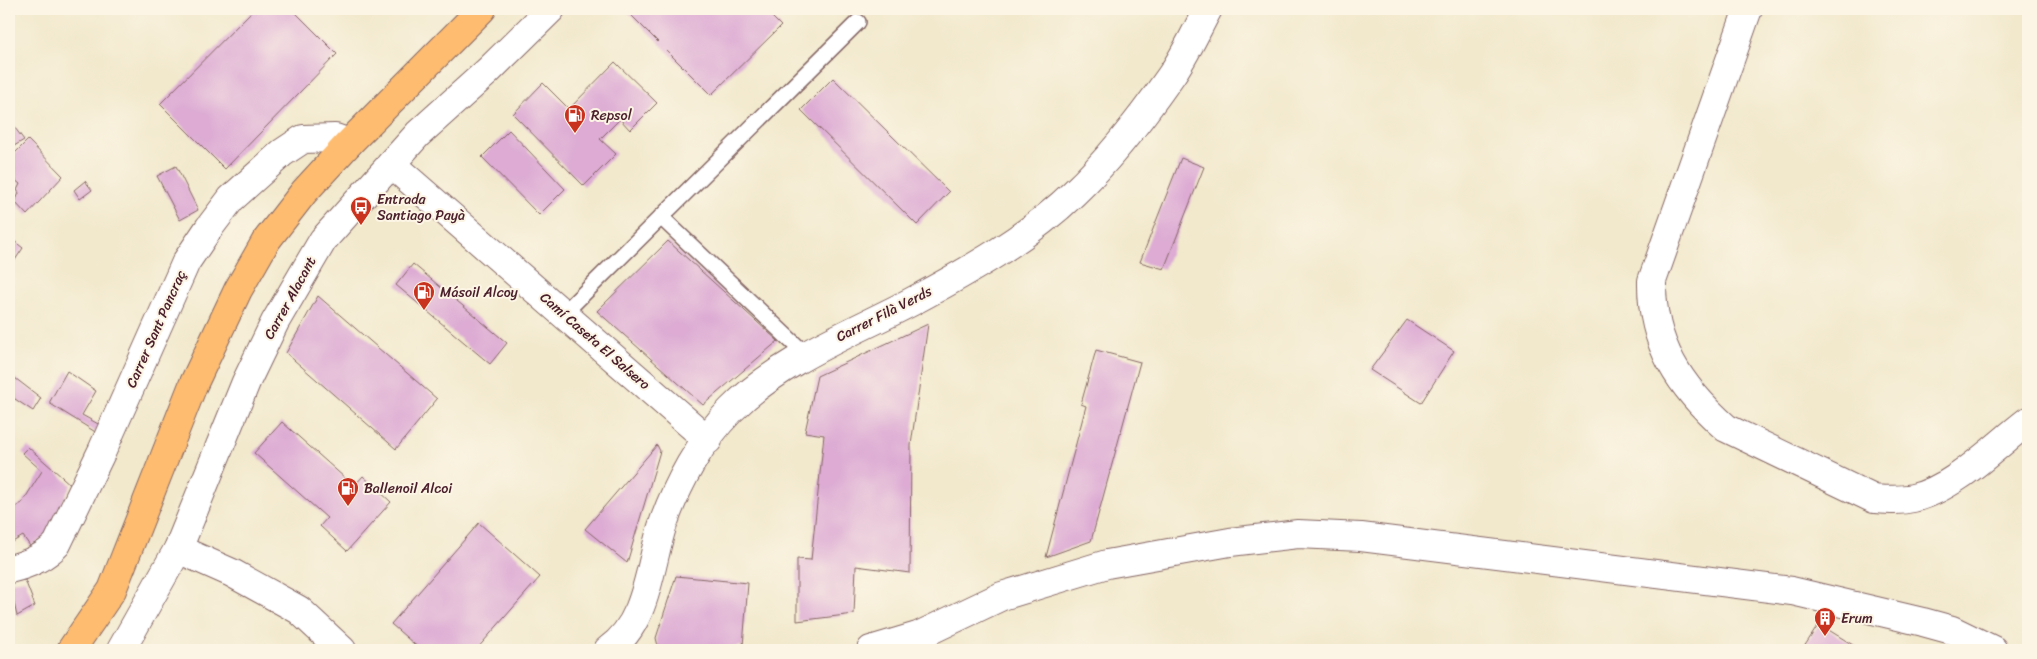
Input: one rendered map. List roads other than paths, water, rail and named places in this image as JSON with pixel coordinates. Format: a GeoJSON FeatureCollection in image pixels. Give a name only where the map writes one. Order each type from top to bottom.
{"type":"FeatureCollection","features":[{"type":"Feature","properties":{"kind":"main road"},"geometry":{"type":"LineString","coordinates":[[92,650],[112,590],[193,385],[238,290],[266,241],[283,218],[349,143],[482,9]]}},
{"type":"Feature","properties":{"kind":"main road"},"geometry":{"type":"LineString","coordinates":[[71,650],[112,590]]}},
{"type":"Feature","properties":{"kind":"street","name":"Carrer Alacant"},"geometry":{"type":"LineString","coordinates":[[121,650],[178,549],[246,382],[275,322],[323,240],[418,134],[488,71],[551,9]]}},
{"type":"Feature","properties":{"kind":"street","name":"Carrer Filà Verds"},"geometry":{"type":"LineString","coordinates":[[608,650],[620,642],[631,627],[642,604],[662,527],[676,492],[708,440],[730,412],[752,390],[805,354],[909,303],[964,272],[1014,240],[1073,195],[1105,162],[1171,75],[1208,9]]}},
{"type":"Feature","properties":{"kind":"street"},"geometry":{"type":"LineString","coordinates":[[1748,9],[1652,281],[1651,300],[1655,321],[1678,376],[1705,410],[1726,428],[1874,499],[1896,501],[1914,498],[1934,491],[1952,480],[2028,421]]}},
{"type":"Feature","properties":{"kind":"street","name":"Carrer Sant Pancraç"},"geometry":{"type":"LineString","coordinates":[[9,569],[35,560],[57,544],[102,451],[186,262],[231,199],[282,153],[303,139],[335,138],[349,143]]}},
{"type":"Feature","properties":{"kind":"street","name":"Camí Caseta El Salsero"},"geometry":{"type":"LineString","coordinates":[[391,164],[708,440]]}},
{"type":"Feature","properties":{"kind":"street"},"geometry":{"type":"LineString","coordinates":[[871,650],[918,636],[1002,596],[1106,564],[1230,542],[1298,534],[1361,537],[1792,590],[1952,630],[1994,650]]}},
{"type":"Feature","properties":{"kind":"street"},"geometry":{"type":"LineString","coordinates":[[178,549],[232,573],[299,610],[342,650]]}},
{"type":"Feature","properties":{"kind":"lane"},"geometry":{"type":"LineString","coordinates":[[563,314],[858,22]]}},
{"type":"Feature","properties":{"kind":"lane"},"geometry":{"type":"LineString","coordinates":[[661,217],[805,354]]}},
{"type":"Feature","properties":{"kind":"place","name":"Repsol"},"geometry":{"type":"Point","coordinates":[575,134]}},
{"type":"Feature","properties":{"kind":"place","name":"Entrada Santiago Payà"},"geometry":{"type":"Point","coordinates":[361,226]}},
{"type":"Feature","properties":{"kind":"place","name":"Másoil Alcoy"},"geometry":{"type":"Point","coordinates":[424,311]}},
{"type":"Feature","properties":{"kind":"place","name":"Ballenoil Alcoi"},"geometry":{"type":"Point","coordinates":[348,507]}},
{"type":"Feature","properties":{"kind":"place","name":"Erum"},"geometry":{"type":"Point","coordinates":[1825,637]}}]}
